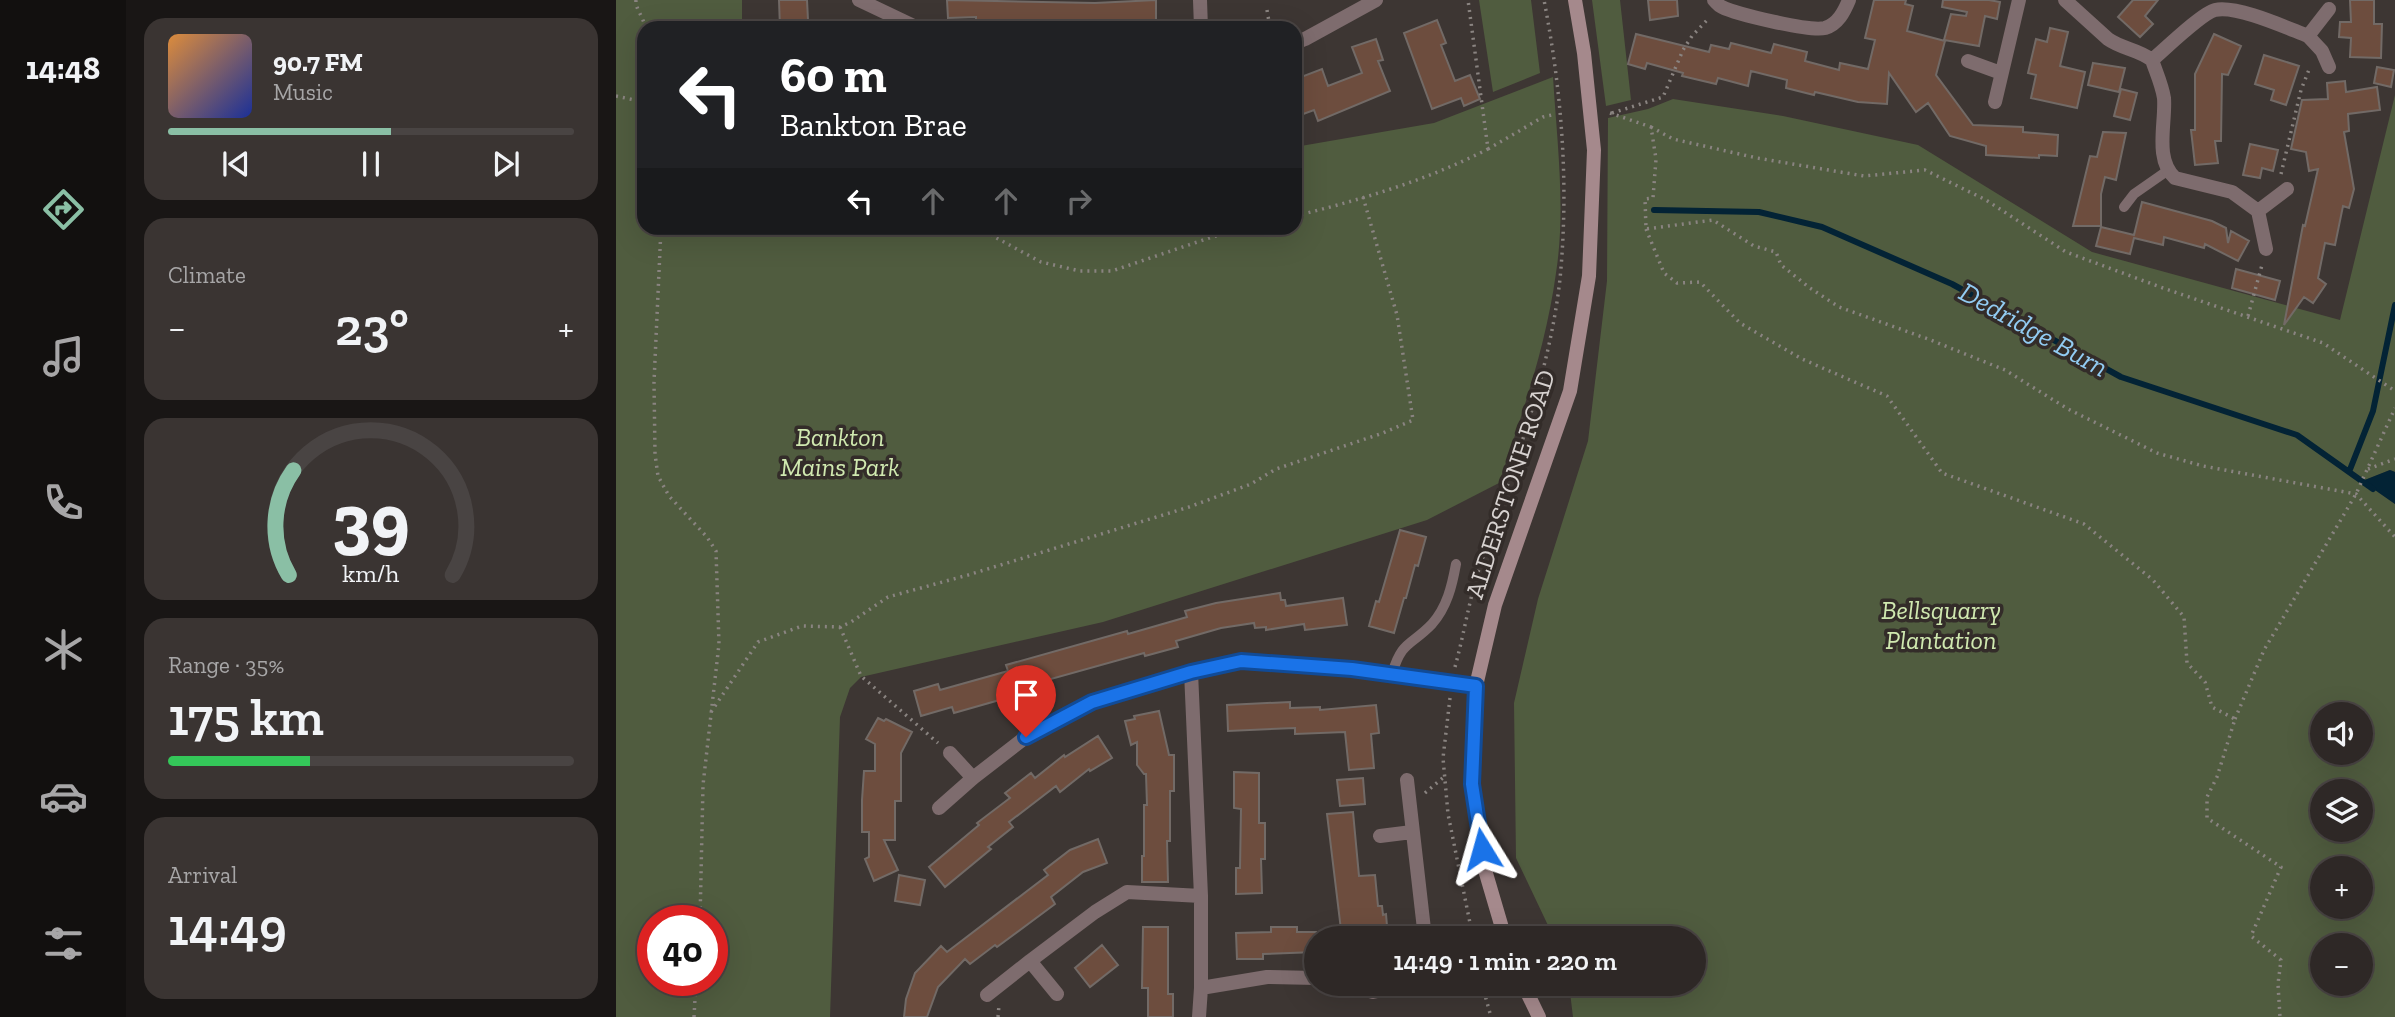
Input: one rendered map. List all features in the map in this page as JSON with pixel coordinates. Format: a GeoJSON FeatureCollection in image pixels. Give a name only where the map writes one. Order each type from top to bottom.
{"type":"FeatureCollection","features":[{"type":"Feature","properties":{"kind":"street"},"geometry":{"type":"LineString","coordinates":[[859,0],[903,21]]}},
{"type":"Feature","properties":{"kind":"street"},"geometry":{"type":"LineString","coordinates":[[1199,0],[1200,21]]}},
{"type":"Feature","properties":{"kind":"street"},"geometry":{"type":"LineString","coordinates":[[1302,40],[1376,0]]}},
{"type":"Feature","properties":{"kind":"street","name":"ALDERSTONE ROAD"},"geometry":{"type":"LineString","coordinates":[[1501,926],[1485,870],[1472,784],[1476,686],[1495,605],[1570,391],[1589,276],[1594,150],[1584,53],[1575,0]]}},
{"type":"Feature","properties":{"kind":"street"},"geometry":{"type":"LineString","coordinates":[[1716,3],[1751,16],[1810,28],[1825,28],[1840,19],[1849,0]]}},
{"type":"Feature","properties":{"kind":"street"},"geometry":{"type":"LineString","coordinates":[[1995,102],[2019,0]]}},
{"type":"Feature","properties":{"kind":"street"},"geometry":{"type":"LineString","coordinates":[[2065,0],[2108,40],[2142,52],[2152,60],[2164,96],[2163,152],[2167,171],[2175,178],[2232,192],[2258,211],[2266,249]]}},
{"type":"Feature","properties":{"kind":"street"},"geometry":{"type":"LineString","coordinates":[[2308,36],[2329,9]]}},
{"type":"Feature","properties":{"kind":"street"},"geometry":{"type":"LineString","coordinates":[[2152,60],[2200,19],[2215,10],[2239,12],[2308,36],[2322,51],[2329,67]]}},
{"type":"Feature","properties":{"kind":"street"},"geometry":{"type":"LineString","coordinates":[[1968,61],[2001,73]]}},
{"type":"Feature","properties":{"kind":"street"},"geometry":{"type":"LineString","coordinates":[[2258,211],[2281,193]]}},
{"type":"Feature","properties":{"kind":"street"},"geometry":{"type":"LineString","coordinates":[[939,808],[1026,737],[1092,702],[1191,672],[1241,661],[1392,674],[1476,686]]}},
{"type":"Feature","properties":{"kind":"street"},"geometry":{"type":"LineString","coordinates":[[1191,672],[1201,896],[1199,1017]]}},
{"type":"Feature","properties":{"kind":"street"},"geometry":{"type":"LineString","coordinates":[[950,753],[973,778]]}},
{"type":"Feature","properties":{"kind":"street"},"geometry":{"type":"LineString","coordinates":[[1407,780],[1424,926]]}},
{"type":"Feature","properties":{"kind":"street"},"geometry":{"type":"LineString","coordinates":[[1380,836],[1412,832]]}},
{"type":"Feature","properties":{"kind":"street"},"geometry":{"type":"LineString","coordinates":[[987,995],[1095,912],[1127,892],[1201,896]]}},
{"type":"Feature","properties":{"kind":"street"},"geometry":{"type":"LineString","coordinates":[[1030,961],[1056,994]]}},
{"type":"Feature","properties":{"kind":"street"},"geometry":{"type":"LineString","coordinates":[[1201,988],[1267,977],[1304,978]]}},
{"type":"Feature","properties":{"kind":"street"},"geometry":{"type":"LineString","coordinates":[[1529,996],[1539,1017]]}},
{"type":"Feature","properties":{"kind":"lane"},"geometry":{"type":"LineString","coordinates":[[2124,207],[2134,194],[2167,171]]}},
{"type":"Feature","properties":{"kind":"lane"},"geometry":{"type":"LineString","coordinates":[[1392,674],[1397,656],[1411,640],[1431,625],[1443,607],[1451,591],[1456,564]]}},
{"type":"Feature","properties":{"kind":"path"},"geometry":{"type":"LineString","coordinates":[[636,0],[644,21]]}},
{"type":"Feature","properties":{"kind":"path"},"geometry":{"type":"LineString","coordinates":[[1468,0],[1488,149]]}},
{"type":"Feature","properties":{"kind":"path"},"geometry":{"type":"LineString","coordinates":[[1471,926],[1448,814],[1444,767],[1451,682],[1478,572],[1544,368],[1559,281],[1565,203],[1563,129],[1555,57],[1544,0]]}},
{"type":"Feature","properties":{"kind":"path"},"geometry":{"type":"LineString","coordinates":[[1716,3],[1688,43],[1663,97],[1610,113],[1651,127],[1673,139],[1758,158],[1864,176],[1925,170],[1986,200],[2066,252],[2323,343],[2395,391]]}},
{"type":"Feature","properties":{"kind":"path"},"geometry":{"type":"LineString","coordinates":[[1267,10],[1269,21]]}},
{"type":"Feature","properties":{"kind":"path"},"geometry":{"type":"LineString","coordinates":[[2281,193],[2301,90],[2308,70],[2322,51]]}},
{"type":"Feature","properties":{"kind":"path"},"geometry":{"type":"LineString","coordinates":[[616,96],[637,100]]}},
{"type":"Feature","properties":{"kind":"path"},"geometry":{"type":"LineString","coordinates":[[1302,214],[1363,197],[1461,163],[1542,117],[1556,114]]}},
{"type":"Feature","properties":{"kind":"path"},"geometry":{"type":"LineString","coordinates":[[1651,127],[1656,159],[1653,198],[1645,199],[1646,229],[1664,273],[1677,283],[1700,282],[1740,323],[1802,359],[1887,396],[1942,473],[2084,524],[2153,580],[2184,617],[2187,663],[2205,682],[2211,707],[2235,719]]}},
{"type":"Feature","properties":{"kind":"path"},"geometry":{"type":"LineString","coordinates":[[711,712],[758,642],[802,626],[840,627],[888,597],[1189,507],[1251,484],[1276,469],[1383,433],[1413,420],[1397,316],[1363,197]]}},
{"type":"Feature","properties":{"kind":"path"},"geometry":{"type":"LineString","coordinates":[[1646,229],[1713,220],[1754,246],[1776,252],[1781,265],[1839,307],[2005,370],[2068,409],[2157,453],[2203,466],[2356,494],[2395,537]]}},
{"type":"Feature","properties":{"kind":"path"},"geometry":{"type":"LineString","coordinates":[[661,235],[654,382],[658,476],[669,496],[707,537],[716,551],[719,644],[703,785],[700,905]]}},
{"type":"Feature","properties":{"kind":"path"},"geometry":{"type":"LineString","coordinates":[[991,235],[1041,262],[1080,271],[1112,271],[1220,235]]}},
{"type":"Feature","properties":{"kind":"path"},"geometry":{"type":"LineString","coordinates":[[2248,316],[2266,249]]}},
{"type":"Feature","properties":{"kind":"path"},"geometry":{"type":"LineString","coordinates":[[2280,1017],[2278,984],[2281,960],[2251,936],[2281,867],[2207,818],[2207,797],[2264,650],[2356,494],[2395,408]]}},
{"type":"Feature","properties":{"kind":"path"},"geometry":{"type":"LineString","coordinates":[[2368,469],[2395,459]]}},
{"type":"Feature","properties":{"kind":"path"},"geometry":{"type":"LineString","coordinates":[[840,627],[861,677],[950,753]]}},
{"type":"Feature","properties":{"kind":"path"},"geometry":{"type":"LineString","coordinates":[[694,1017],[695,996]]}},
{"type":"Feature","properties":{"kind":"path"},"geometry":{"type":"LineString","coordinates":[[1485,996],[1491,1017]]}},
{"type":"Feature","properties":{"kind":"green space","name":"Bankton Mains Park"},"geometry":{"type":"Polygon","coordinates":[[[616,0],[742,0],[742,21],[637,21],[637,235],[1302,235],[1302,146],[1434,123],[1553,77],[1561,200],[1556,273],[1540,354],[1499,483],[1427,520],[1103,622],[861,677],[850,688],[840,717],[830,1017],[616,1017],[616,0]]]}},
{"type":"Feature","properties":{"kind":"green space"},"geometry":{"type":"Polygon","coordinates":[[[1479,0],[1531,0],[1540,73],[1493,92],[1479,0]]]}},
{"type":"Feature","properties":{"kind":"green space"},"geometry":{"type":"Polygon","coordinates":[[[1592,0],[1620,0],[1631,100],[1606,106],[1592,0]]]}},
{"type":"Feature","properties":{"kind":"green space","name":"Bellsquarry Plantation"},"geometry":{"type":"Polygon","coordinates":[[[2395,95],[2395,472],[2390,470],[2363,481],[2395,504],[2395,1017],[1573,1017],[1570,996],[1706,996],[1706,926],[1548,926],[1516,858],[1514,703],[1538,599],[1588,441],[1607,281],[1608,118],[1648,109],[1673,99],[1783,116],[1918,145],[2092,252],[2340,320],[2395,95]]]}},
{"type":"Feature","properties":{"kind":"water"},"geometry":{"type":"Polygon","coordinates":[[[2390,470],[2395,472],[2395,504],[2362,481],[2390,470]]]}},
{"type":"Feature","properties":{"kind":"building"},"geometry":{"type":"Polygon","coordinates":[[[779,0],[807,0],[808,20],[780,21],[779,0]]]}},
{"type":"Feature","properties":{"kind":"building"},"geometry":{"type":"Polygon","coordinates":[[[947,0],[1095,3],[1156,0],[1156,21],[976,21],[976,17],[948,18],[947,0]]]}},
{"type":"Feature","properties":{"kind":"building"},"geometry":{"type":"Polygon","coordinates":[[[1648,0],[1677,0],[1678,16],[1650,20],[1648,0]]]}},
{"type":"Feature","properties":{"kind":"building"},"geometry":{"type":"Polygon","coordinates":[[[1874,0],[1906,0],[1905,4],[1913,6],[1907,31],[1945,41],[1936,75],[1973,125],[2023,127],[2023,132],[2058,135],[2057,156],[2039,155],[2039,158],[1986,155],[1986,146],[1950,136],[1928,103],[1916,112],[1889,73],[1887,104],[1858,102],[1815,92],[1814,95],[1786,88],[1787,80],[1751,71],[1748,86],[1718,78],[1716,84],[1682,76],[1683,73],[1647,63],[1645,69],[1628,64],[1636,34],[1709,52],[1711,45],[1729,49],[1731,43],[1771,53],[1774,44],[1807,52],[1805,61],[1839,70],[1840,63],[1868,69],[1875,40],[1865,38],[1874,0]]]}},
{"type":"Feature","properties":{"kind":"building"},"geometry":{"type":"Polygon","coordinates":[[[1943,0],[2000,2],[1997,19],[1985,16],[1979,46],[1944,40],[1951,14],[1966,16],[1967,12],[1942,7],[1943,0]]]}},
{"type":"Feature","properties":{"kind":"building"},"geometry":{"type":"Polygon","coordinates":[[[2133,0],[2158,0],[2145,16],[2153,24],[2140,37],[2118,17],[2133,0]]]}},
{"type":"Feature","properties":{"kind":"building"},"geometry":{"type":"Polygon","coordinates":[[[2350,0],[2374,0],[2374,24],[2382,24],[2381,58],[2350,57],[2351,38],[2339,37],[2340,22],[2351,22],[2350,0]]]}},
{"type":"Feature","properties":{"kind":"building"},"geometry":{"type":"Polygon","coordinates":[[[1437,20],[1446,43],[1441,45],[1455,81],[1470,75],[1480,99],[1464,106],[1461,98],[1432,109],[1404,33],[1437,20]]]}},
{"type":"Feature","properties":{"kind":"building"},"geometry":{"type":"Polygon","coordinates":[[[2050,28],[2068,32],[2060,66],[2085,72],[2077,108],[2031,98],[2036,75],[2028,73],[2036,39],[2047,42],[2050,28]]]}},
{"type":"Feature","properties":{"kind":"building"},"geometry":{"type":"Polygon","coordinates":[[[2214,34],[2241,46],[2228,75],[2222,74],[2221,141],[2215,141],[2218,163],[2195,165],[2191,130],[2195,130],[2195,74],[2214,34]]]}},
{"type":"Feature","properties":{"kind":"building"},"geometry":{"type":"Polygon","coordinates":[[[1376,39],[1383,60],[1378,61],[1390,91],[1318,121],[1314,110],[1302,114],[1302,77],[1322,69],[1328,86],[1362,73],[1352,47],[1376,39]]]}},
{"type":"Feature","properties":{"kind":"building"},"geometry":{"type":"Polygon","coordinates":[[[2264,55],[2299,66],[2286,105],[2271,100],[2274,90],[2255,84],[2264,55]]]}},
{"type":"Feature","properties":{"kind":"building"},"geometry":{"type":"Polygon","coordinates":[[[2093,63],[2125,68],[2119,92],[2088,85],[2093,63]]]}},
{"type":"Feature","properties":{"kind":"building"},"geometry":{"type":"Polygon","coordinates":[[[2377,67],[2394,70],[2391,87],[2374,83],[2377,67]]]}},
{"type":"Feature","properties":{"kind":"building"},"geometry":{"type":"Polygon","coordinates":[[[2345,81],[2346,92],[2377,87],[2380,110],[2348,114],[2349,131],[2344,132],[2354,189],[2349,208],[2343,206],[2335,245],[2325,243],[2318,278],[2326,284],[2313,303],[2304,297],[2284,325],[2303,225],[2305,226],[2318,169],[2309,171],[2306,152],[2291,149],[2302,100],[2328,99],[2327,83],[2345,81]]]}},
{"type":"Feature","properties":{"kind":"building"},"geometry":{"type":"Polygon","coordinates":[[[2121,89],[2137,93],[2130,120],[2114,116],[2121,89]]]}},
{"type":"Feature","properties":{"kind":"building"},"geometry":{"type":"Polygon","coordinates":[[[2103,132],[2126,133],[2116,180],[2105,177],[2101,194],[2101,226],[2073,226],[2090,156],[2097,157],[2103,132]]]}},
{"type":"Feature","properties":{"kind":"building"},"geometry":{"type":"Polygon","coordinates":[[[2250,144],[2278,150],[2273,171],[2262,168],[2260,178],[2243,175],[2250,144]]]}},
{"type":"Feature","properties":{"kind":"building"},"geometry":{"type":"Polygon","coordinates":[[[2142,202],[2212,221],[2226,228],[2228,243],[2231,231],[2249,241],[2238,261],[2205,244],[2204,248],[2164,237],[2163,245],[2134,238],[2130,254],[2096,246],[2101,227],[2134,235],[2142,202]]]}},
{"type":"Feature","properties":{"kind":"building"},"geometry":{"type":"Polygon","coordinates":[[[2236,269],[2280,281],[2275,300],[2232,288],[2236,269]]]}},
{"type":"Feature","properties":{"kind":"building"},"geometry":{"type":"Polygon","coordinates":[[[1400,530],[1426,537],[1394,633],[1369,626],[1376,601],[1379,602],[1400,530]]]}},
{"type":"Feature","properties":{"kind":"building"},"geometry":{"type":"Polygon","coordinates":[[[1280,593],[1286,606],[1343,598],[1347,625],[1305,630],[1304,624],[1266,630],[1266,627],[1255,628],[1254,623],[1221,628],[1176,641],[1178,647],[1145,656],[1144,653],[1008,691],[1010,697],[954,713],[952,707],[921,716],[914,691],[938,684],[940,690],[1008,671],[1006,665],[1187,617],[1185,611],[1280,593]]]}},
{"type":"Feature","properties":{"kind":"building"},"geometry":{"type":"Polygon","coordinates":[[[1290,702],[1290,708],[1320,707],[1320,710],[1376,705],[1379,733],[1371,734],[1374,768],[1349,770],[1345,732],[1295,734],[1295,728],[1228,731],[1227,705],[1290,702]]]}},
{"type":"Feature","properties":{"kind":"building"},"geometry":{"type":"Polygon","coordinates":[[[1159,711],[1169,755],[1174,755],[1174,791],[1170,791],[1170,841],[1167,841],[1168,882],[1142,882],[1144,805],[1147,805],[1146,774],[1137,765],[1137,742],[1131,745],[1125,721],[1135,719],[1134,716],[1159,711]]]}},
{"type":"Feature","properties":{"kind":"building"},"geometry":{"type":"Polygon","coordinates":[[[878,718],[884,721],[886,719],[912,732],[901,753],[901,801],[895,801],[895,840],[884,840],[898,870],[874,881],[865,859],[869,857],[869,832],[862,832],[862,800],[864,771],[875,771],[875,744],[866,739],[878,718]]]}},
{"type":"Feature","properties":{"kind":"building"},"geometry":{"type":"Polygon","coordinates":[[[1098,736],[1112,758],[1090,771],[1089,769],[1060,792],[1056,786],[1009,822],[1013,827],[945,887],[929,867],[979,825],[977,823],[1010,798],[1005,793],[1031,773],[1035,778],[1064,755],[1065,757],[1098,736]]]}},
{"type":"Feature","properties":{"kind":"building"},"geometry":{"type":"Polygon","coordinates":[[[1234,772],[1259,773],[1259,823],[1265,823],[1265,859],[1261,859],[1262,893],[1236,894],[1236,868],[1240,868],[1241,809],[1234,808],[1234,772]]]}},
{"type":"Feature","properties":{"kind":"building"},"geometry":{"type":"Polygon","coordinates":[[[1363,778],[1365,804],[1340,806],[1337,780],[1363,778]]]}},
{"type":"Feature","properties":{"kind":"building"},"geometry":{"type":"Polygon","coordinates":[[[1353,812],[1359,876],[1375,875],[1378,906],[1382,906],[1383,915],[1386,914],[1387,926],[1341,926],[1327,814],[1353,812]]]}},
{"type":"Feature","properties":{"kind":"building"},"geometry":{"type":"Polygon","coordinates":[[[1098,839],[1107,863],[1083,872],[1051,897],[1055,904],[997,947],[995,945],[970,964],[965,959],[938,987],[927,1017],[904,1017],[906,999],[915,973],[941,946],[947,952],[1048,875],[1044,870],[1070,850],[1098,839]]]}},
{"type":"Feature","properties":{"kind":"building"},"geometry":{"type":"Polygon","coordinates":[[[899,875],[925,880],[920,905],[895,901],[899,875]]]}},
{"type":"Feature","properties":{"kind":"building"},"geometry":{"type":"Polygon","coordinates":[[[1143,927],[1168,927],[1168,994],[1173,994],[1173,1017],[1148,1017],[1148,988],[1142,988],[1143,927]]]}},
{"type":"Feature","properties":{"kind":"building"},"geometry":{"type":"Polygon","coordinates":[[[1271,927],[1297,927],[1297,932],[1304,932],[1304,952],[1263,954],[1263,959],[1237,959],[1236,933],[1271,932],[1271,927]]]}},
{"type":"Feature","properties":{"kind":"building"},"geometry":{"type":"Polygon","coordinates":[[[1102,945],[1118,965],[1090,987],[1075,968],[1102,945]]]}},
{"type":"Feature","properties":{"kind":"waterway","name":"Dedridge Burn"},"geometry":{"type":"LineString","coordinates":[[1654,210],[1759,212],[1822,227],[1952,284],[2121,377],[2297,435],[2373,489]]}},
{"type":"Feature","properties":{"kind":"waterway"},"geometry":{"type":"LineString","coordinates":[[2349,472],[2373,411],[2395,305]]}},
{"type":"Feature","properties":{"kind":"route"},"geometry":{"type":"LineString","coordinates":[[1026,737],[1092,702],[1191,672],[1241,661],[1352,669],[1476,686],[1472,784],[1482,849]]}}]}
